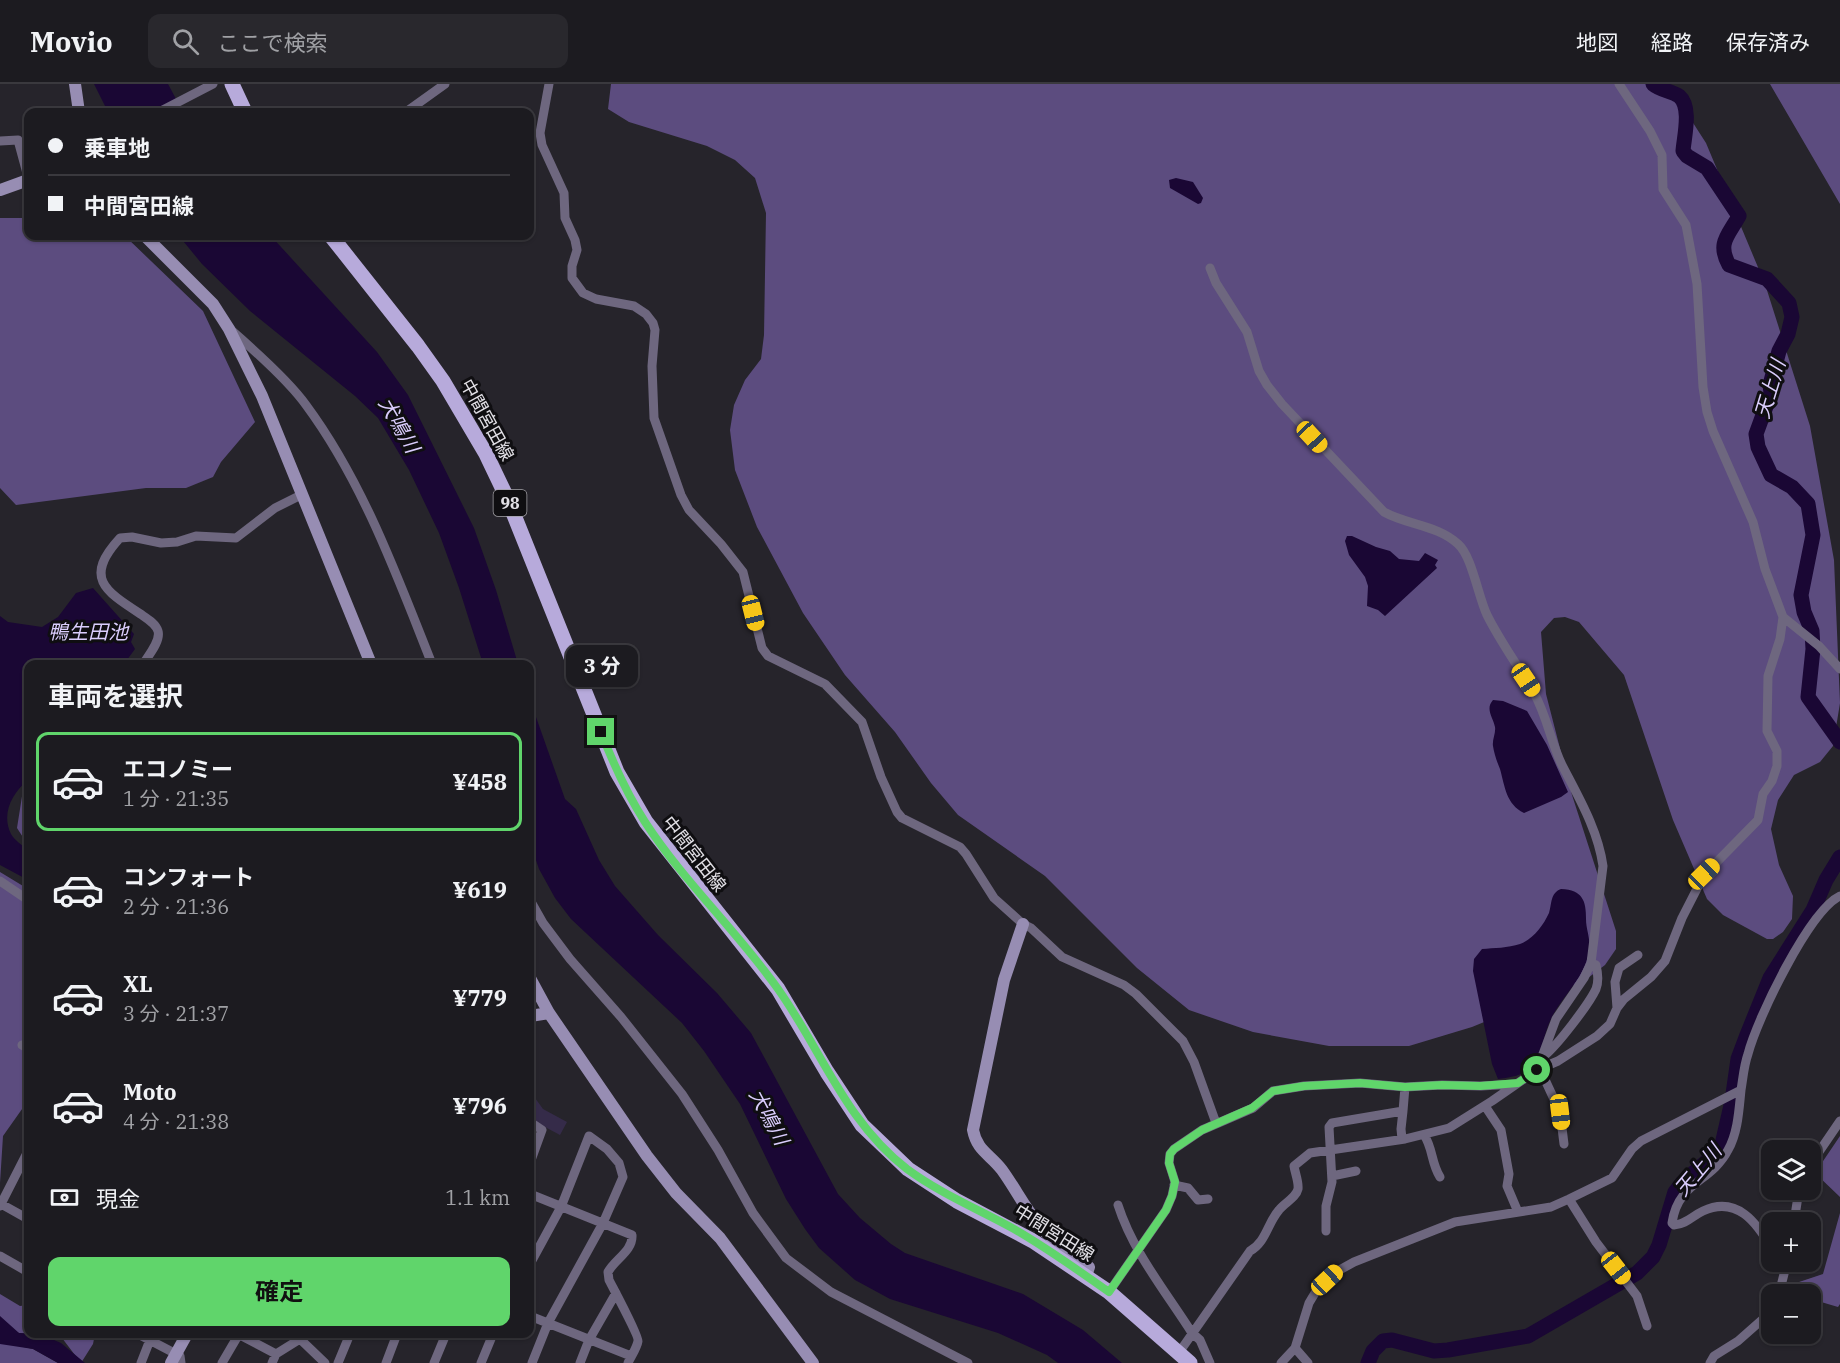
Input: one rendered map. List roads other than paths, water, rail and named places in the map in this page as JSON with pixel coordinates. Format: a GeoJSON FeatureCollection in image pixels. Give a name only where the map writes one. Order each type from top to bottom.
{"type":"FeatureCollection","features":[{"type":"Feature","properties":{"kind":"main road"},"geometry":{"type":"LineString","coordinates":[[232,84],[243,108]]}},
{"type":"Feature","properties":{"kind":"main road","name":"中間宮田線"},"geometry":{"type":"LineString","coordinates":[[334,240],[444,381],[486,454],[508,500],[617,772],[645,822],[778,989],[827,1072],[862,1125],[908,1169],[957,1201],[1013,1229],[1109,1292],[1180,1360]]}},
{"type":"Feature","properties":{"kind":"street"},"geometry":{"type":"LineString","coordinates":[[75,84],[78,108]]}},
{"type":"Feature","properties":{"kind":"street"},"geometry":{"type":"LineString","coordinates":[[167,108],[213,84]]}},
{"type":"Feature","properties":{"kind":"street"},"geometry":{"type":"LineString","coordinates":[[412,108],[445,84]]}},
{"type":"Feature","properties":{"kind":"street"},"geometry":{"type":"LineString","coordinates":[[549,84],[540,133],[542,145],[564,193],[565,218],[575,240],[577,250],[572,266],[572,278],[584,293],[596,298],[634,306],[646,314],[653,323],[656,330],[652,366],[654,418],[681,495],[689,510],[721,544],[743,572],[762,648],[768,656],[825,684],[862,722],[881,777],[902,818],[960,847],[994,898],[1023,924],[1031,928],[1062,957],[1124,985],[1183,1041],[1194,1062],[1216,1123]]}},
{"type":"Feature","properties":{"kind":"street"},"geometry":{"type":"LineString","coordinates":[[1180,1360],[1192,1333],[1250,1251],[1260,1246],[1272,1219],[1295,1195],[1298,1188],[1294,1166],[1310,1154],[1424,1135],[1449,1128],[1539,1069],[1558,1061],[1597,1036],[1610,1024],[1624,999],[1651,977],[1665,961],[1682,918],[1704,874],[1758,820],[1762,794],[1772,781],[1777,766],[1777,751],[1767,731],[1768,676],[1780,639],[1783,617],[1765,569],[1753,522],[1707,412],[1703,387],[1697,284],[1686,225],[1663,189],[1662,155],[1650,131],[1619,84]]}},
{"type":"Feature","properties":{"kind":"street"},"geometry":{"type":"LineString","coordinates":[[0,141],[18,140],[24,163]]}},
{"type":"Feature","properties":{"kind":"street"},"geometry":{"type":"LineString","coordinates":[[0,190],[24,181]]}},
{"type":"Feature","properties":{"kind":"street"},"geometry":{"type":"LineString","coordinates":[[149,240],[213,304],[229,329],[262,396],[369,660]]}},
{"type":"Feature","properties":{"kind":"street"},"geometry":{"type":"LineString","coordinates":[[1210,268],[1216,283],[1247,332],[1259,371],[1282,404],[1384,512],[1397,519],[1434,529],[1457,542],[1465,551],[1486,614],[1507,652],[1535,694],[1561,764],[1576,789],[1601,852],[1603,866],[1591,963],[1584,978],[1556,1019],[1539,1069],[1560,1112],[1564,1144]]}},
{"type":"Feature","properties":{"kind":"street"},"geometry":{"type":"LineString","coordinates":[[229,329],[296,392],[338,453],[378,533],[430,660]]}},
{"type":"Feature","properties":{"kind":"street"},"geometry":{"type":"LineString","coordinates":[[145,660],[158,639],[158,631],[153,623],[110,592],[102,582],[100,572],[103,561],[120,538],[132,537],[161,543],[177,542],[196,536],[236,538],[275,508],[301,495]]}},
{"type":"Feature","properties":{"kind":"street"},"geometry":{"type":"LineString","coordinates":[[1783,617],[1819,646],[1840,669]]}},
{"type":"Feature","properties":{"kind":"street"},"geometry":{"type":"LineString","coordinates":[[0,881],[24,897]]}},
{"type":"Feature","properties":{"kind":"street"},"geometry":{"type":"LineString","coordinates":[[1761,1232],[1754,1221],[1733,1208],[1707,1209],[1680,1225],[1672,1223],[1674,1210],[1686,1190],[1711,1172],[1729,1150],[1736,1127],[1748,1051],[1779,978],[1827,905],[1840,896]]}},
{"type":"Feature","properties":{"kind":"street"},"geometry":{"type":"LineString","coordinates":[[534,907],[570,959],[621,1017],[682,1094],[718,1150],[753,1214],[786,1258],[831,1292],[968,1363]]}},
{"type":"Feature","properties":{"kind":"street"},"geometry":{"type":"LineString","coordinates":[[1023,924],[1004,980],[973,1130],[975,1141],[984,1153],[1000,1167],[1039,1226],[1061,1247],[1089,1267],[1086,1276]]}},
{"type":"Feature","properties":{"kind":"street"},"geometry":{"type":"LineString","coordinates":[[1617,1008],[1615,982],[1619,968],[1638,955]]}},
{"type":"Feature","properties":{"kind":"street"},"geometry":{"type":"LineString","coordinates":[[1542,1058],[1554,1048],[1596,990],[1598,973],[1596,965],[1591,963]]}},
{"type":"Feature","properties":{"kind":"street"},"geometry":{"type":"LineString","coordinates":[[534,985],[549,1013],[657,1168],[676,1193],[720,1238],[813,1363]]}},
{"type":"Feature","properties":{"kind":"street"},"geometry":{"type":"LineString","coordinates":[[534,1015],[549,1013]]}},
{"type":"Feature","properties":{"kind":"street"},"geometry":{"type":"LineString","coordinates":[[1109,1292],[1166,1210],[1174,1185],[1169,1163],[1170,1154],[1174,1149],[1202,1130],[1252,1108],[1273,1091],[1360,1083],[1405,1087],[1518,1083]]}},
{"type":"Feature","properties":{"kind":"street"},"geometry":{"type":"LineString","coordinates":[[1402,1139],[1405,1087]]}},
{"type":"Feature","properties":{"kind":"street"},"geometry":{"type":"LineString","coordinates":[[1281,1363],[1295,1348],[1309,1303],[1318,1288],[1336,1272],[1354,1262],[1390,1249],[1440,1226],[1484,1216],[1551,1207],[1569,1199],[1612,1178],[1632,1149],[1641,1141],[1741,1090]]}},
{"type":"Feature","properties":{"kind":"street"},"geometry":{"type":"LineString","coordinates":[[1485,1106],[1501,1130],[1509,1174],[1507,1186],[1518,1212]]}},
{"type":"Feature","properties":{"kind":"street"},"geometry":{"type":"LineString","coordinates":[[1326,1231],[1326,1206],[1332,1176],[1329,1127],[1332,1123],[1403,1110]]}},
{"type":"Feature","properties":{"kind":"street"},"geometry":{"type":"LineString","coordinates":[[1821,1149],[1840,1121]]}},
{"type":"Feature","properties":{"kind":"street"},"geometry":{"type":"LineString","coordinates":[[534,1125],[542,1130],[534,1152]]}},
{"type":"Feature","properties":{"kind":"street"},"geometry":{"type":"LineString","coordinates":[[1424,1135],[1430,1144],[1433,1166],[1440,1177]]}},
{"type":"Feature","properties":{"kind":"street"},"geometry":{"type":"LineString","coordinates":[[532,1363],[548,1323],[603,1223],[623,1177],[619,1163],[607,1149],[589,1136],[561,1207],[534,1257]]}},
{"type":"Feature","properties":{"kind":"street"},"geometry":{"type":"LineString","coordinates":[[24,1169],[0,1205],[24,1217]]}},
{"type":"Feature","properties":{"kind":"street"},"geometry":{"type":"LineString","coordinates":[[1332,1176],[1356,1171]]}},
{"type":"Feature","properties":{"kind":"street"},"geometry":{"type":"LineString","coordinates":[[1174,1185],[1188,1188],[1198,1200],[1208,1199]]}},
{"type":"Feature","properties":{"kind":"street"},"geometry":{"type":"LineString","coordinates":[[534,1196],[632,1235],[632,1242],[627,1251],[608,1272],[631,1325],[638,1333],[638,1340],[629,1360],[590,1340],[534,1318]]}},
{"type":"Feature","properties":{"kind":"street"},"geometry":{"type":"LineString","coordinates":[[1569,1199],[1637,1296],[1647,1326]]}},
{"type":"Feature","properties":{"kind":"street"},"geometry":{"type":"LineString","coordinates":[[1118,1205],[1122,1219],[1138,1248],[1165,1293],[1192,1333],[1200,1340],[1210,1363]]}},
{"type":"Feature","properties":{"kind":"street"},"geometry":{"type":"LineString","coordinates":[[0,1256],[24,1270]]}},
{"type":"Feature","properties":{"kind":"street"},"geometry":{"type":"LineString","coordinates":[[580,1363],[616,1293]]}},
{"type":"Feature","properties":{"kind":"street"},"geometry":{"type":"LineString","coordinates":[[1710,1363],[1714,1356],[1738,1341],[1761,1321]]}},
{"type":"Feature","properties":{"kind":"street"},"geometry":{"type":"LineString","coordinates":[[146,1338],[176,1360],[185,1338]]}},
{"type":"Feature","properties":{"kind":"street"},"geometry":{"type":"LineString","coordinates":[[222,1363],[236,1338]]}},
{"type":"Feature","properties":{"kind":"street"},"geometry":{"type":"LineString","coordinates":[[244,1338],[274,1359],[299,1338]]}},
{"type":"Feature","properties":{"kind":"street"},"geometry":{"type":"LineString","coordinates":[[303,1338],[325,1363]]}},
{"type":"Feature","properties":{"kind":"street"},"geometry":{"type":"LineString","coordinates":[[338,1363],[348,1338]]}},
{"type":"Feature","properties":{"kind":"street"},"geometry":{"type":"LineString","coordinates":[[386,1363],[396,1338]]}},
{"type":"Feature","properties":{"kind":"street"},"geometry":{"type":"LineString","coordinates":[[434,1363],[444,1338]]}},
{"type":"Feature","properties":{"kind":"street"},"geometry":{"type":"LineString","coordinates":[[481,1363],[491,1338]]}},
{"type":"Feature","properties":{"kind":"street"},"geometry":{"type":"LineString","coordinates":[[141,1363],[150,1340]]}},
{"type":"Feature","properties":{"kind":"street"},"geometry":{"type":"LineString","coordinates":[[1295,1348],[1308,1363]]}},
{"type":"Feature","properties":{"kind":"water"},"geometry":{"type":"Polygon","coordinates":[[[94,84],[168,84],[181,108],[106,108],[94,84]]]}},
{"type":"Feature","properties":{"kind":"water"},"geometry":{"type":"Polygon","coordinates":[[[1176,178],[1193,182],[1203,198],[1201,203],[1198,204],[1170,188],[1169,180],[1176,178]]]}},
{"type":"Feature","properties":{"kind":"water","name":"犬鳴川"},"geometry":{"type":"Polygon","coordinates":[[[182,240],[275,240],[377,352],[408,395],[474,528],[517,660],[482,660],[439,533],[409,470],[378,418],[355,396],[250,311],[202,264],[182,240]]]}},
{"type":"Feature","properties":{"kind":"water"},"geometry":{"type":"Polygon","coordinates":[[[1347,536],[1390,551],[1399,559],[1419,561],[1425,553],[1438,560],[1435,565],[1437,568],[1385,616],[1378,610],[1367,606],[1368,586],[1365,577],[1349,555],[1345,541],[1347,536]]]}},
{"type":"Feature","properties":{"kind":"water","name":"鴨生田池"},"geometry":{"type":"Polygon","coordinates":[[[93,588],[134,634],[131,642],[135,649],[127,660],[24,660],[24,783],[10,804],[7,819],[12,836],[24,847],[24,878],[0,865],[0,616],[8,622],[42,627],[58,617],[76,593],[93,588]]]}},
{"type":"Feature","properties":{"kind":"water"},"geometry":{"type":"Polygon","coordinates":[[[1493,700],[1503,701],[1527,711],[1547,745],[1568,792],[1524,813],[1513,805],[1507,794],[1493,749],[1495,727],[1490,707],[1493,700]]]}},
{"type":"Feature","properties":{"kind":"water","name":"犬鳴川"},"geometry":{"type":"Polygon","coordinates":[[[534,711],[565,799],[576,809],[599,860],[615,886],[658,935],[717,993],[751,1033],[838,1194],[860,1218],[905,1253],[1023,1294],[1083,1330],[1122,1363],[1058,1363],[1047,1355],[998,1333],[890,1299],[855,1280],[819,1248],[805,1229],[786,1199],[740,1104],[704,1051],[682,1023],[571,919],[555,898],[534,855],[534,711]]]}},
{"type":"Feature","properties":{"kind":"water"},"geometry":{"type":"Polygon","coordinates":[[[1561,889],[1579,894],[1584,902],[1589,942],[1587,961],[1551,1019],[1538,1056],[1532,1066],[1521,1074],[1498,1079],[1492,1064],[1473,971],[1474,959],[1482,949],[1520,944],[1529,939],[1544,923],[1553,896],[1561,889]]]}},
{"type":"Feature","properties":{"kind":"water"},"geometry":{"type":"Polygon","coordinates":[[[0,1316],[19,1333],[24,1333],[24,1338],[49,1338],[61,1343],[85,1363],[58,1363],[33,1349],[0,1344],[0,1316]]]}},
{"type":"Feature","properties":{"kind":"waterway","name":"天上川"},"geometry":{"type":"LineString","coordinates":[[1653,84],[1679,96],[1683,101],[1686,115],[1683,151],[1707,168],[1739,216],[1725,240],[1724,251],[1729,265],[1767,279],[1789,303],[1792,317],[1788,334],[1779,351],[1770,385],[1771,393],[1756,434],[1758,447],[1771,475],[1792,487],[1808,504],[1813,535],[1801,595],[1804,612],[1812,631],[1813,649],[1808,697],[1840,742]]}},
{"type":"Feature","properties":{"kind":"waterway","name":"天上川"},"geometry":{"type":"LineString","coordinates":[[1368,1363],[1373,1351],[1383,1341],[1392,1340],[1434,1351],[1528,1336],[1637,1273],[1653,1257],[1659,1245],[1675,1192],[1721,1149],[1732,1101],[1738,1059],[1770,978],[1813,910],[1826,880],[1840,857]]}}]}
